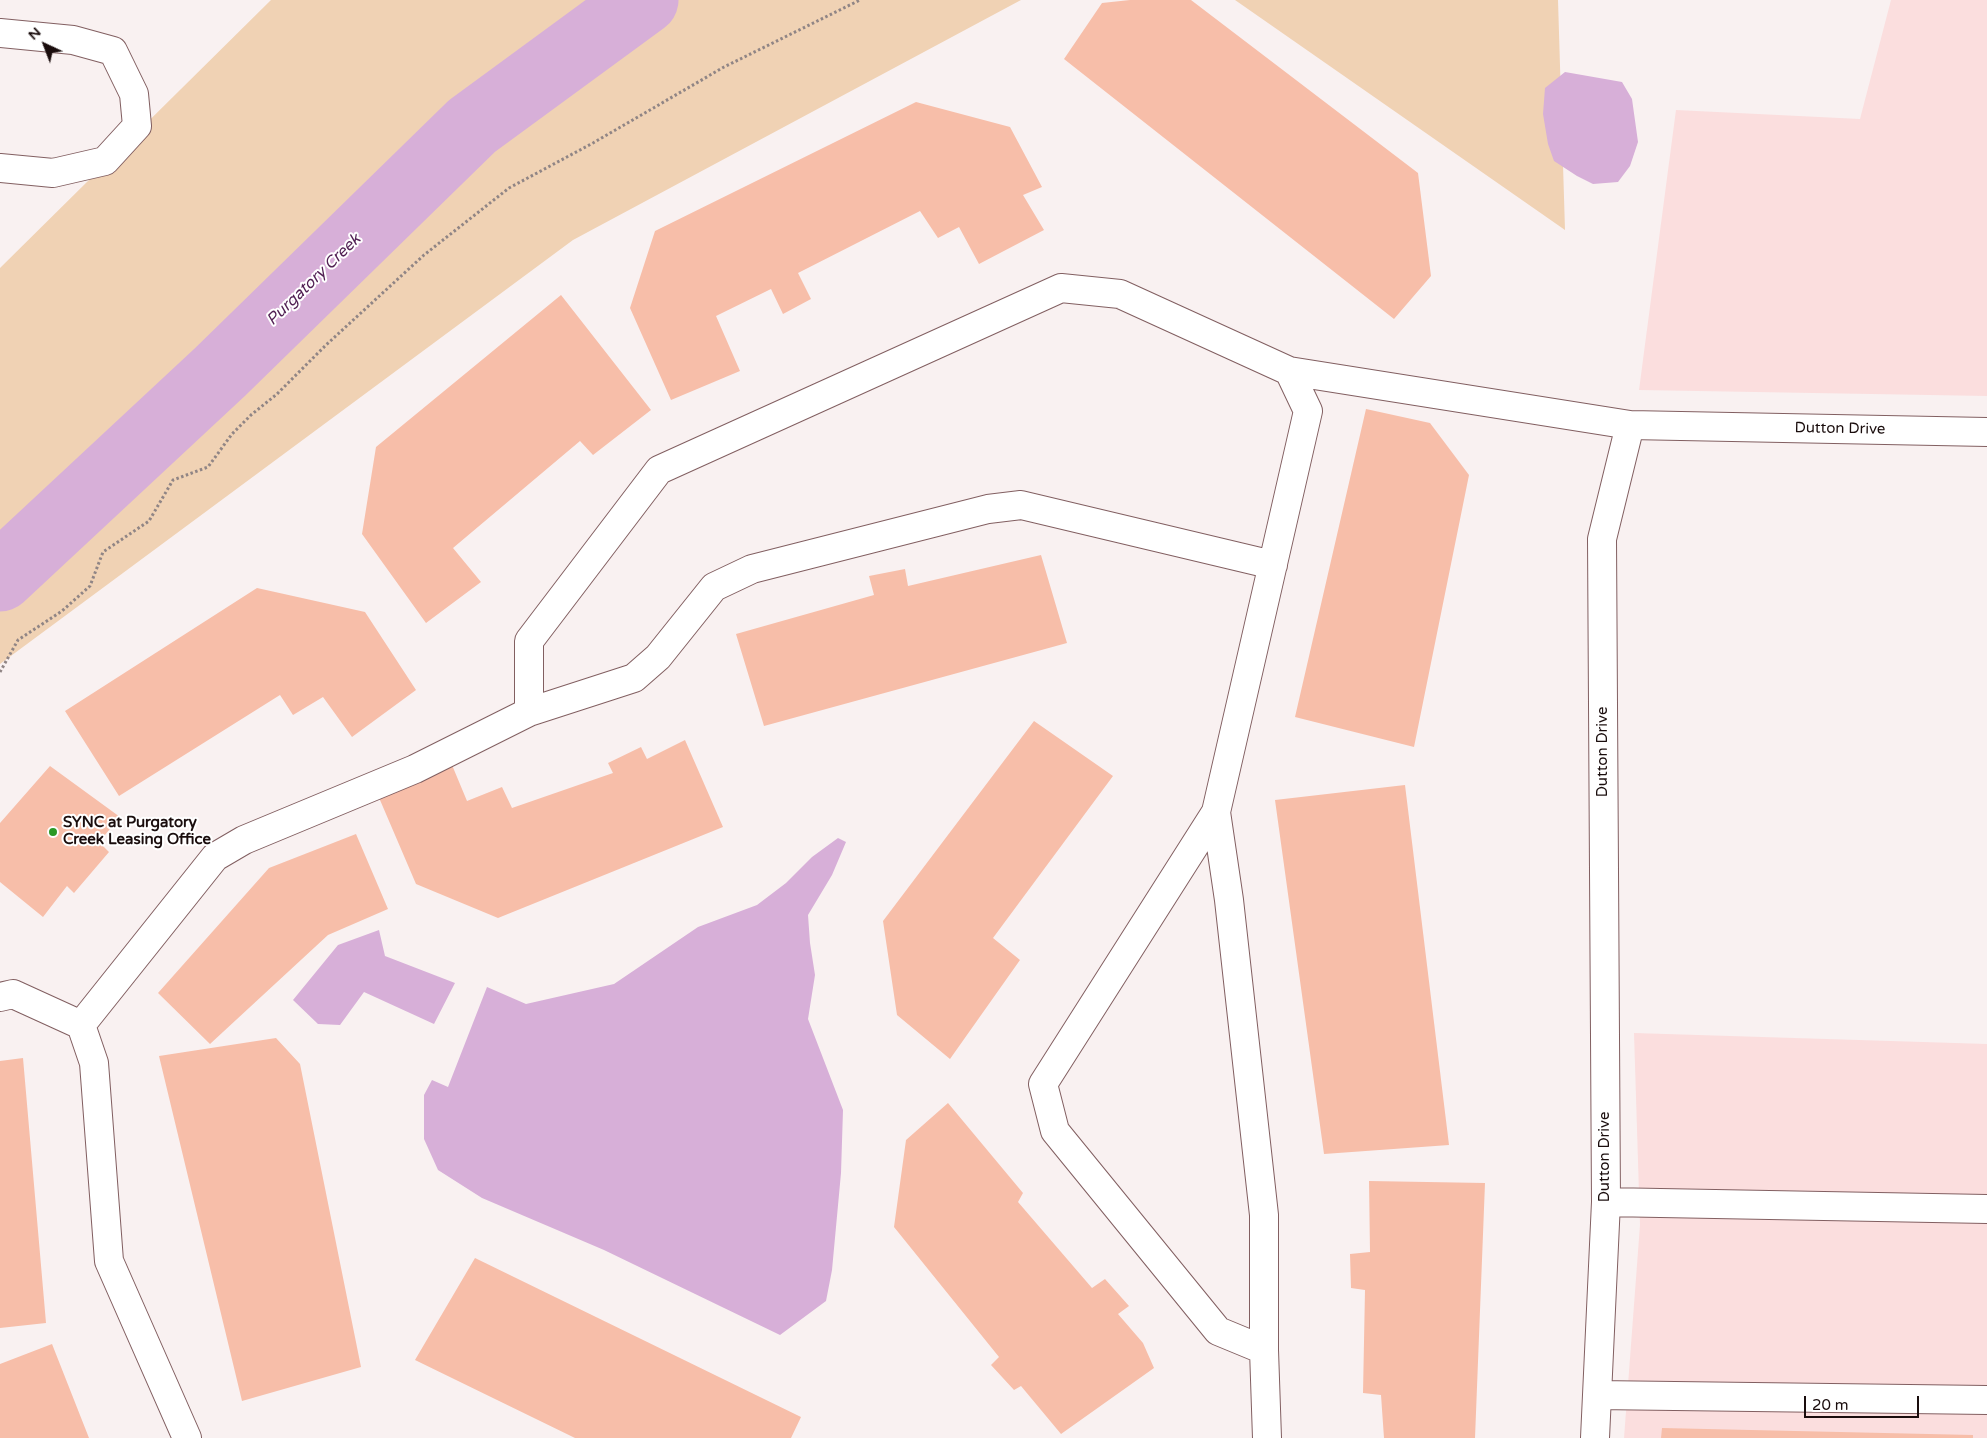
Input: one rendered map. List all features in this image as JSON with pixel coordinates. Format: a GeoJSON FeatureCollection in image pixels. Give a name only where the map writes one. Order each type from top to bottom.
{"type":"FeatureCollection","features":[{"type":"Feature","properties":{"kind":"street"},"geometry":{"type":"LineString","coordinates":[[0,33],[72,40],[113,51],[134,94],[137,126],[105,161],[53,173],[0,168]]}},
{"type":"Feature","properties":{"kind":"street"},"geometry":{"type":"LineString","coordinates":[[529,712],[529,641],[659,470],[1060,288],[1120,294],[1288,371],[1630,425]]}},
{"type":"Feature","properties":{"kind":"street"},"geometry":{"type":"LineString","coordinates":[[1264,1350],[1218,1331],[1055,1131],[1043,1084],[1216,812],[1308,410],[1288,371]]}},
{"type":"Feature","properties":{"kind":"street","name":"Dutton Drive"},"geometry":{"type":"LineString","coordinates":[[1594,1438],[1606,1202],[1602,539],[1630,425],[1987,432]]}},
{"type":"Feature","properties":{"kind":"street"},"geometry":{"type":"LineString","coordinates":[[80,1025],[215,857],[244,840],[415,769],[529,712],[634,678],[658,657],[714,587],[752,569],[988,509],[1021,505],[1273,565]]}},
{"type":"Feature","properties":{"kind":"street"},"geometry":{"type":"LineString","coordinates":[[1216,812],[1229,900],[1264,1215],[1264,1350],[1267,1438]]}},
{"type":"Feature","properties":{"kind":"street"},"geometry":{"type":"LineString","coordinates":[[0,997],[13,994],[80,1025],[94,1063],[109,1261],[187,1438]]}},
{"type":"Feature","properties":{"kind":"street"},"geometry":{"type":"LineString","coordinates":[[1606,1202],[1987,1209]]}},
{"type":"Feature","properties":{"kind":"street"},"geometry":{"type":"LineString","coordinates":[[1597,1395],[1987,1400]]}},
{"type":"Feature","properties":{"kind":"path"},"geometry":{"type":"LineString","coordinates":[[0,672],[18,640],[62,611],[90,586],[103,552],[149,521],[173,480],[208,467],[232,434],[251,415],[277,394],[326,345],[439,242],[509,188],[593,143],[724,67],[860,0]]}},
{"type":"Feature","properties":{"kind":"shaded area"},"geometry":{"type":"Polygon","coordinates":[[[271,0],[1021,0],[573,240],[0,664],[0,268],[271,0]]]}},
{"type":"Feature","properties":{"kind":"shaded area"},"geometry":{"type":"Polygon","coordinates":[[[1235,0],[1558,0],[1565,230],[1235,0]]]}},
{"type":"Feature","properties":{"kind":"shaded area"},"geometry":{"type":"Polygon","coordinates":[[[1891,0],[1987,0],[1987,396],[1639,390],[1676,110],[1860,119],[1891,0]]]}},
{"type":"Feature","properties":{"kind":"shaded area"},"geometry":{"type":"Polygon","coordinates":[[[1565,72],[1622,82],[1632,99],[1638,142],[1630,166],[1618,182],[1593,184],[1554,161],[1548,144],[1543,114],[1545,88],[1565,72]]]}},
{"type":"Feature","properties":{"kind":"shaded area"},"geometry":{"type":"Polygon","coordinates":[[[838,838],[846,842],[832,875],[808,915],[815,975],[808,1019],[843,1110],[841,1173],[832,1270],[826,1301],[780,1335],[604,1250],[482,1198],[438,1170],[424,1139],[424,1095],[432,1080],[448,1087],[487,987],[526,1004],[614,984],[698,927],[757,905],[786,883],[812,857],[838,838]]]}},
{"type":"Feature","properties":{"kind":"shaded area"},"geometry":{"type":"Polygon","coordinates":[[[379,930],[385,956],[455,983],[434,1024],[364,992],[340,1025],[318,1024],[293,1000],[338,945],[379,930]]]}},
{"type":"Feature","properties":{"kind":"shaded area"},"geometry":{"type":"Polygon","coordinates":[[[1634,1033],[1987,1044],[1987,1438],[1624,1438],[1640,1225],[1634,1033]]]}},
{"type":"Feature","properties":{"kind":"building"},"geometry":{"type":"Polygon","coordinates":[[[1130,0],[1191,0],[1418,173],[1431,276],[1394,319],[1064,59],[1102,3],[1130,0]]]}},
{"type":"Feature","properties":{"kind":"building"},"geometry":{"type":"Polygon","coordinates":[[[916,102],[1010,127],[1042,187],[1023,195],[1044,230],[979,264],[959,227],[938,238],[920,211],[798,273],[811,299],[783,314],[771,289],[716,316],[740,371],[671,400],[630,308],[655,231],[916,102]]]}},
{"type":"Feature","properties":{"kind":"building"},"geometry":{"type":"Polygon","coordinates":[[[561,295],[651,410],[593,455],[580,441],[453,548],[481,582],[426,623],[362,534],[376,447],[561,295]]]}},
{"type":"Feature","properties":{"kind":"building"},"geometry":{"type":"Polygon","coordinates":[[[1366,409],[1430,423],[1469,475],[1414,747],[1295,717],[1366,409]]]}},
{"type":"Feature","properties":{"kind":"building"},"geometry":{"type":"Polygon","coordinates":[[[1041,555],[1067,643],[764,726],[736,634],[874,595],[869,576],[905,569],[908,586],[1041,555]]]}},
{"type":"Feature","properties":{"kind":"building"},"geometry":{"type":"Polygon","coordinates":[[[257,588],[365,612],[416,690],[352,737],[323,697],[293,715],[280,695],[119,796],[65,711],[257,588]]]}},
{"type":"Feature","properties":{"kind":"building"},"geometry":{"type":"Polygon","coordinates":[[[1034,721],[1113,776],[993,938],[1020,960],[950,1059],[897,1015],[883,921],[1034,721]]]}},
{"type":"Feature","properties":{"kind":"building"},"geometry":{"type":"Polygon","coordinates":[[[685,740],[723,827],[498,918],[416,884],[377,793],[452,765],[467,801],[502,787],[512,808],[613,773],[608,763],[641,747],[647,759],[685,740]]]}},
{"type":"Feature","properties":{"kind":"building","name":"SYNC at Purgatory Creek Leasing Office"},"geometry":{"type":"Polygon","coordinates":[[[50,766],[120,817],[99,842],[109,852],[74,893],[67,886],[43,917],[0,882],[0,823],[50,766]]]}},
{"type":"Feature","properties":{"kind":"building"},"geometry":{"type":"Polygon","coordinates":[[[1405,785],[1449,1145],[1324,1154],[1275,800],[1405,785]]]}},
{"type":"Feature","properties":{"kind":"building"},"geometry":{"type":"Polygon","coordinates":[[[356,834],[388,909],[328,935],[210,1044],[158,993],[269,868],[356,834]]]}},
{"type":"Feature","properties":{"kind":"building"},"geometry":{"type":"Polygon","coordinates":[[[276,1038],[300,1064],[361,1367],[242,1401],[159,1056],[276,1038]]]}},
{"type":"Feature","properties":{"kind":"building"},"geometry":{"type":"Polygon","coordinates":[[[23,1058],[46,1323],[0,1328],[0,1061],[23,1058]]]}},
{"type":"Feature","properties":{"kind":"building"},"geometry":{"type":"Polygon","coordinates":[[[948,1103],[1023,1193],[1018,1202],[1092,1288],[1105,1279],[1129,1306],[1118,1314],[1143,1343],[1154,1368],[1061,1434],[1021,1386],[1014,1390],[991,1365],[999,1357],[894,1227],[906,1140],[948,1103]]]}},
{"type":"Feature","properties":{"kind":"building"},"geometry":{"type":"Polygon","coordinates":[[[1369,1181],[1485,1183],[1475,1438],[1384,1438],[1381,1395],[1363,1393],[1365,1290],[1351,1288],[1350,1254],[1370,1252],[1369,1181]]]}},
{"type":"Feature","properties":{"kind":"building"},"geometry":{"type":"Polygon","coordinates":[[[475,1258],[801,1417],[791,1438],[575,1438],[415,1360],[475,1258]]]}},
{"type":"Feature","properties":{"kind":"building"},"geometry":{"type":"Polygon","coordinates":[[[52,1344],[89,1438],[0,1438],[0,1364],[52,1344]]]}},
{"type":"Feature","properties":{"kind":"building"},"geometry":{"type":"Polygon","coordinates":[[[1662,1428],[1973,1435],[1973,1438],[1661,1438],[1662,1428]]]}},
{"type":"Feature","properties":{"kind":"waterway","name":"Purgatory Creek"},"geometry":{"type":"LineString","coordinates":[[0,577],[220,372],[472,126],[644,0]]}},
{"type":"Feature","properties":{"kind":"place","name":"SYNC at Purgatory Creek Leasing Office"},"geometry":{"type":"Point","coordinates":[53,832]}}]}
